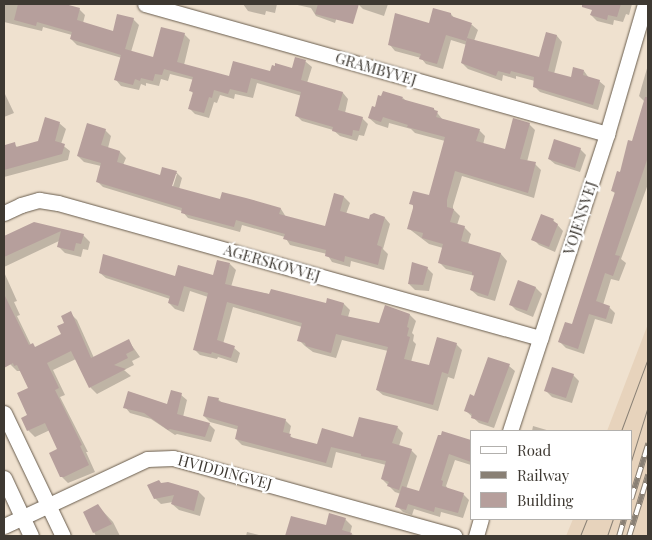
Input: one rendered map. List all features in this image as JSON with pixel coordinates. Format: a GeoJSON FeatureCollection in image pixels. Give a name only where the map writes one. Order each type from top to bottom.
{"type":"FeatureCollection","features":[{"type":"Feature","properties":{"kind":"street","name":"GRAMBYVEJ"},"geometry":{"type":"LineString","coordinates":[[145,4],[607,134]]}},
{"type":"Feature","properties":{"kind":"street","name":"VOJENSVEJ"},"geometry":{"type":"LineString","coordinates":[[510,430],[607,134],[644,4]]}},
{"type":"Feature","properties":{"kind":"street","name":"AGERSKOVVEJ"},"geometry":{"type":"LineString","coordinates":[[4,213],[21,205],[39,200],[58,203],[540,338]]}},
{"type":"Feature","properties":{"kind":"street"},"geometry":{"type":"LineString","coordinates":[[4,413],[63,536]]}},
{"type":"Feature","properties":{"kind":"street","name":"HVIDDINGVEJ"},"geometry":{"type":"LineString","coordinates":[[4,526],[147,459],[173,458],[454,536]]}},
{"type":"Feature","properties":{"kind":"street"},"geometry":{"type":"LineString","coordinates":[[4,478],[31,536]]}},
{"type":"Feature","properties":{"kind":"street"},"geometry":{"type":"LineString","coordinates":[[476,536],[482,520]]}},
{"type":"Feature","properties":{"kind":"shaded area"},"geometry":{"type":"Polygon","coordinates":[[[648,324],[648,536],[566,536],[573,520],[632,520],[632,430],[607,430],[648,324]]]}},
{"type":"Feature","properties":{"kind":"building"},"geometry":{"type":"Polygon","coordinates":[[[18,4],[65,4],[80,8],[77,20],[113,31],[117,14],[134,18],[125,49],[153,57],[161,27],[185,33],[177,62],[229,76],[233,61],[270,71],[272,65],[275,66],[275,63],[292,68],[295,57],[306,60],[301,80],[343,92],[338,110],[363,117],[359,131],[353,130],[352,136],[332,131],[333,127],[295,116],[301,92],[251,78],[247,93],[230,89],[228,94],[214,90],[212,98],[209,97],[204,113],[188,109],[193,92],[189,91],[193,77],[164,69],[162,75],[155,74],[153,81],[141,78],[140,81],[135,79],[133,85],[114,80],[121,55],[70,39],[72,32],[37,22],[36,26],[14,20],[18,4]]]}},
{"type":"Feature","properties":{"kind":"building"},"geometry":{"type":"Polygon","coordinates":[[[318,4],[359,4],[353,24],[315,14],[318,4]]]}},
{"type":"Feature","properties":{"kind":"building"},"geometry":{"type":"Polygon","coordinates":[[[582,4],[621,4],[617,17],[608,15],[607,20],[590,15],[592,10],[582,7],[582,4]]]}},
{"type":"Feature","properties":{"kind":"building"},"geometry":{"type":"Polygon","coordinates":[[[433,8],[451,13],[451,16],[472,23],[466,41],[446,35],[437,64],[419,59],[421,54],[388,45],[395,13],[429,23],[433,8]]]}},
{"type":"Feature","properties":{"kind":"building"},"geometry":{"type":"Polygon","coordinates":[[[546,32],[557,35],[548,71],[571,77],[573,67],[584,70],[583,75],[600,80],[593,105],[533,87],[534,77],[511,71],[510,74],[498,71],[496,76],[461,63],[467,38],[539,57],[546,32]]]}},
{"type":"Feature","properties":{"kind":"building"},"geometry":{"type":"Polygon","coordinates":[[[383,91],[403,97],[402,99],[434,108],[434,110],[438,111],[436,117],[480,129],[476,141],[505,149],[513,118],[530,123],[520,159],[536,162],[528,193],[455,171],[447,200],[447,207],[454,209],[450,222],[465,226],[461,241],[501,253],[488,296],[470,290],[474,275],[472,275],[472,272],[438,263],[443,244],[422,238],[423,233],[407,229],[413,208],[413,205],[409,204],[413,191],[429,195],[445,137],[407,127],[408,125],[383,117],[381,122],[368,118],[372,106],[375,107],[378,95],[381,96],[383,91]]]}},
{"type":"Feature","properties":{"kind":"building"},"geometry":{"type":"Polygon","coordinates":[[[645,97],[648,97],[648,157],[615,255],[620,256],[613,276],[605,273],[596,301],[610,306],[606,319],[589,314],[578,349],[558,342],[565,322],[572,324],[615,192],[611,191],[617,171],[620,172],[628,140],[632,141],[645,97]]]}},
{"type":"Feature","properties":{"kind":"building"},"geometry":{"type":"Polygon","coordinates":[[[45,117],[60,122],[55,141],[65,144],[62,154],[4,170],[5,145],[15,142],[16,147],[38,141],[45,117]]]}},
{"type":"Feature","properties":{"kind":"building"},"geometry":{"type":"Polygon","coordinates":[[[87,123],[106,129],[101,145],[120,151],[117,162],[160,175],[162,167],[177,171],[172,186],[220,199],[222,192],[246,198],[281,208],[279,214],[325,226],[334,193],[344,196],[340,211],[369,219],[370,215],[374,213],[385,217],[377,245],[382,247],[378,265],[345,256],[344,262],[325,256],[326,250],[283,239],[285,234],[236,220],[234,227],[181,213],[182,208],[96,182],[101,163],[77,156],[87,123]]]}},
{"type":"Feature","properties":{"kind":"building"},"geometry":{"type":"Polygon","coordinates":[[[554,139],[581,148],[575,168],[548,159],[554,139]]]}},
{"type":"Feature","properties":{"kind":"building"},"geometry":{"type":"Polygon","coordinates":[[[541,214],[554,219],[553,221],[558,224],[549,247],[531,240],[541,214]]]}},
{"type":"Feature","properties":{"kind":"building"},"geometry":{"type":"Polygon","coordinates":[[[34,222],[84,234],[81,244],[76,243],[74,251],[57,247],[61,231],[4,257],[4,236],[34,222]]]}},
{"type":"Feature","properties":{"kind":"building"},"geometry":{"type":"Polygon","coordinates":[[[103,254],[175,276],[178,265],[213,275],[217,260],[230,263],[225,284],[269,294],[271,289],[326,303],[327,298],[344,303],[341,315],[379,323],[385,305],[410,314],[407,336],[410,337],[404,359],[429,365],[437,337],[457,343],[448,374],[442,372],[433,405],[376,390],[388,347],[336,334],[331,353],[306,346],[305,343],[297,341],[302,323],[227,302],[217,340],[235,346],[231,358],[212,352],[211,354],[193,350],[208,293],[184,286],[178,306],[168,303],[170,296],[99,273],[103,254]]]}},
{"type":"Feature","properties":{"kind":"building"},"geometry":{"type":"Polygon","coordinates":[[[412,262],[428,267],[423,285],[408,284],[412,262]]]}},
{"type":"Feature","properties":{"kind":"building"},"geometry":{"type":"Polygon","coordinates":[[[518,280],[536,287],[527,311],[509,305],[518,280]]]}},
{"type":"Feature","properties":{"kind":"building"},"geometry":{"type":"Polygon","coordinates":[[[4,294],[29,345],[33,343],[35,347],[61,334],[57,326],[64,323],[61,316],[71,311],[91,358],[129,339],[134,350],[126,354],[128,358],[114,365],[126,369],[89,388],[71,351],[47,363],[59,388],[55,390],[82,445],[80,446],[89,465],[64,477],[60,477],[49,453],[57,449],[45,423],[27,431],[21,418],[27,415],[17,393],[28,388],[17,365],[14,366],[13,363],[4,368],[4,294]]]}},
{"type":"Feature","properties":{"kind":"building"},"geometry":{"type":"Polygon","coordinates":[[[488,357],[510,364],[488,423],[471,418],[472,414],[464,411],[470,394],[474,396],[488,357]]]}},
{"type":"Feature","properties":{"kind":"building"},"geometry":{"type":"Polygon","coordinates":[[[552,367],[574,374],[566,398],[544,391],[552,367]]]}},
{"type":"Feature","properties":{"kind":"building"},"geometry":{"type":"Polygon","coordinates":[[[171,390],[182,393],[177,414],[210,423],[205,437],[168,430],[144,413],[123,408],[128,391],[167,404],[171,390]]]}},
{"type":"Feature","properties":{"kind":"building"},"geometry":{"type":"Polygon","coordinates":[[[208,396],[219,398],[218,401],[286,419],[283,432],[291,434],[290,437],[317,444],[322,428],[353,437],[359,417],[398,426],[392,443],[412,449],[399,490],[387,486],[389,482],[381,479],[386,461],[331,447],[326,463],[235,439],[238,426],[203,416],[208,396]]]}},
{"type":"Feature","properties":{"kind":"building"},"geometry":{"type":"Polygon","coordinates":[[[442,431],[470,440],[470,462],[449,454],[441,480],[443,481],[442,486],[464,493],[458,513],[435,507],[434,512],[408,504],[406,510],[395,507],[402,486],[419,491],[438,435],[441,435],[442,431]]]}},
{"type":"Feature","properties":{"kind":"building"},"geometry":{"type":"Polygon","coordinates":[[[159,480],[161,483],[168,482],[199,491],[194,511],[171,504],[174,495],[154,499],[147,485],[159,480]]]}},
{"type":"Feature","properties":{"kind":"building"},"geometry":{"type":"Polygon","coordinates":[[[98,504],[112,524],[93,533],[83,512],[98,504]]]}},
{"type":"Feature","properties":{"kind":"building"},"geometry":{"type":"Polygon","coordinates":[[[329,513],[346,518],[342,530],[352,533],[351,536],[285,536],[291,516],[326,525],[329,513]]]}},
{"type":"Feature","properties":{"kind":"tram line"},"geometry":{"type":"LineString","coordinates":[[621,430],[648,358]]}},
{"type":"Feature","properties":{"kind":"tram line"},"geometry":{"type":"LineString","coordinates":[[632,458],[648,406]]}},
{"type":"Feature","properties":{"kind":"tram line"},"geometry":{"type":"LineString","coordinates":[[580,536],[587,520]]}},
{"type":"Feature","properties":{"kind":"tram line"},"geometry":{"type":"LineString","coordinates":[[607,536],[613,520]]}},
{"type":"Feature","properties":{"kind":"railway"},"geometry":{"type":"LineString","coordinates":[[632,496],[648,444]]}},
{"type":"Feature","properties":{"kind":"railway"},"geometry":{"type":"LineString","coordinates":[[629,536],[648,475]]}},
{"type":"Feature","properties":{"kind":"railway"},"geometry":{"type":"LineString","coordinates":[[619,536],[624,520]]}}]}
